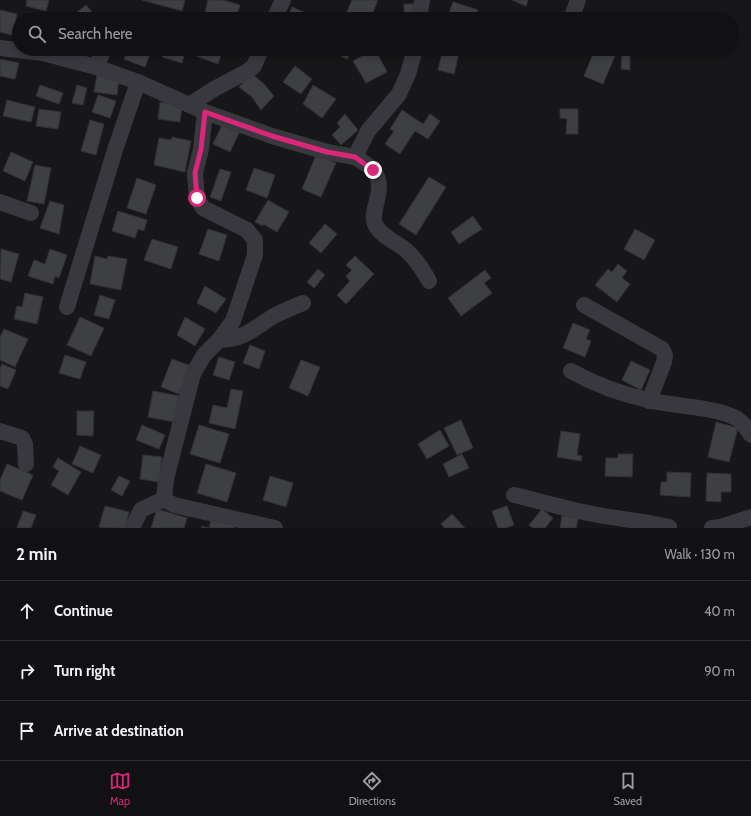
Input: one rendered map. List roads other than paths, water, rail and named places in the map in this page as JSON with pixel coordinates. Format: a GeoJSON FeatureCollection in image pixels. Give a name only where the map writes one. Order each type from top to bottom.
{"type":"FeatureCollection","features":[{"type":"Feature","properties":{"kind":"street"},"geometry":{"type":"LineString","coordinates":[[277,12],[282,0]]}},
{"type":"Feature","properties":{"kind":"street"},"geometry":{"type":"LineString","coordinates":[[420,12],[422,0]]}},
{"type":"Feature","properties":{"kind":"street"},"geometry":{"type":"LineString","coordinates":[[574,12],[578,0]]}},
{"type":"Feature","properties":{"kind":"street"},"geometry":{"type":"LineString","coordinates":[[0,48],[12,49]]}},
{"type":"Feature","properties":{"kind":"street"},"geometry":{"type":"LineString","coordinates":[[54,56],[96,67],[138,82],[205,112],[272,136],[327,152],[355,157],[373,170],[379,184],[379,198],[374,214],[375,225],[386,237],[406,250],[420,263],[430,281]]}},
{"type":"Feature","properties":{"kind":"street"},"geometry":{"type":"LineString","coordinates":[[96,67],[101,56]]}},
{"type":"Feature","properties":{"kind":"street"},"geometry":{"type":"LineString","coordinates":[[189,105],[214,89],[248,71],[254,66],[258,56]]}},
{"type":"Feature","properties":{"kind":"street"},"geometry":{"type":"LineString","coordinates":[[355,157],[368,131],[399,94],[408,74],[413,56]]}},
{"type":"Feature","properties":{"kind":"street"},"geometry":{"type":"LineString","coordinates":[[67,307],[115,150],[138,82]]}},
{"type":"Feature","properties":{"kind":"street"},"geometry":{"type":"LineString","coordinates":[[164,499],[166,479],[192,374],[204,355],[219,340],[233,321],[255,255],[255,240],[247,230],[203,208],[197,198],[195,173],[201,149],[205,112]]}},
{"type":"Feature","properties":{"kind":"street"},"geometry":{"type":"LineString","coordinates":[[0,202],[32,213]]}},
{"type":"Feature","properties":{"kind":"street"},"geometry":{"type":"LineString","coordinates":[[219,340],[237,337],[252,332],[274,316],[303,303]]}},
{"type":"Feature","properties":{"kind":"street"},"geometry":{"type":"LineString","coordinates":[[584,305],[662,349],[665,355],[664,362],[649,401]]}},
{"type":"Feature","properties":{"kind":"street"},"geometry":{"type":"LineString","coordinates":[[571,371],[597,385],[649,401],[719,411],[739,420],[751,435]]}},
{"type":"Feature","properties":{"kind":"street"},"geometry":{"type":"LineString","coordinates":[[0,431],[22,438],[25,444],[26,464]]}},
{"type":"Feature","properties":{"kind":"street"},"geometry":{"type":"LineString","coordinates":[[514,495],[592,514],[647,521],[672,528]]}},
{"type":"Feature","properties":{"kind":"street"},"geometry":{"type":"LineString","coordinates":[[132,528],[141,510],[164,499]]}},
{"type":"Feature","properties":{"kind":"street"},"geometry":{"type":"LineString","coordinates":[[164,499],[174,505],[275,528]]}},
{"type":"Feature","properties":{"kind":"street"},"geometry":{"type":"LineString","coordinates":[[712,528],[720,527],[751,517]]}}]}
